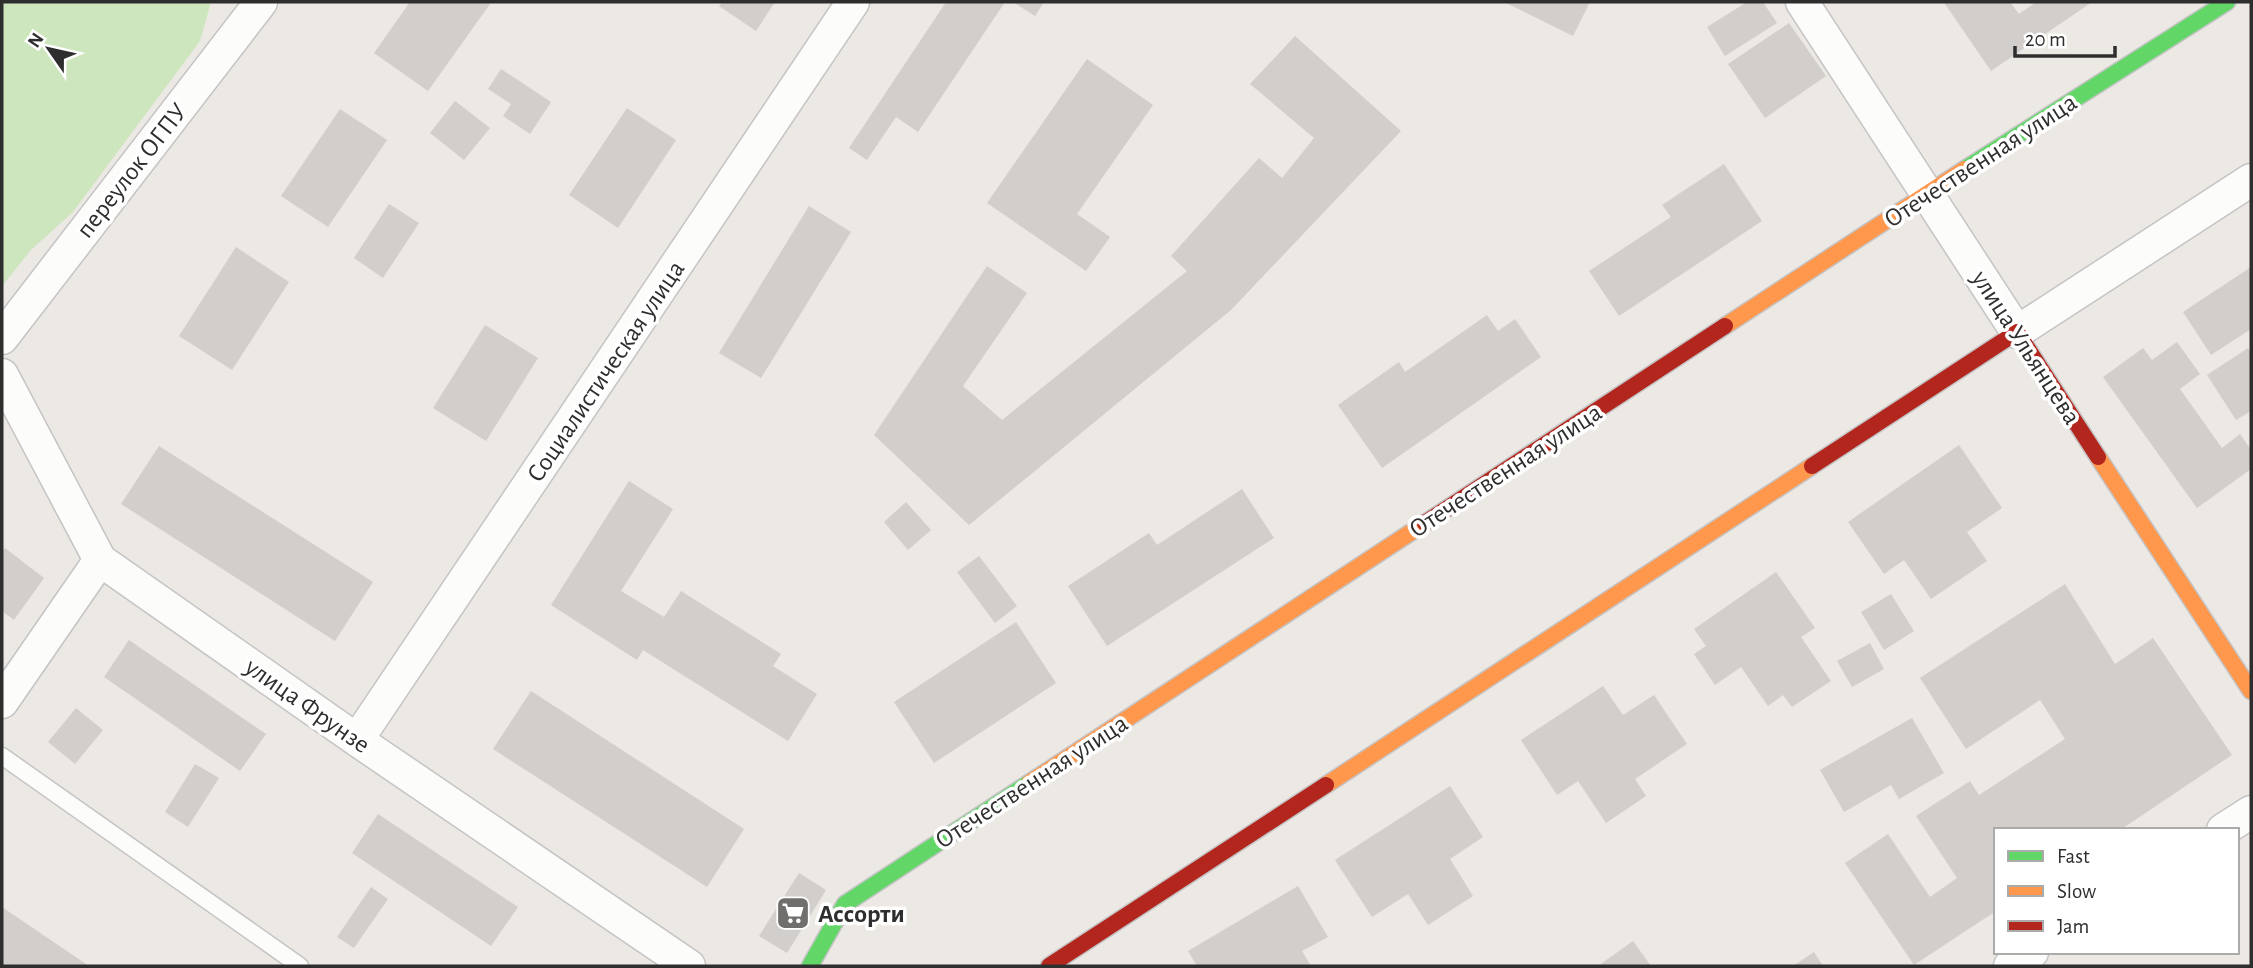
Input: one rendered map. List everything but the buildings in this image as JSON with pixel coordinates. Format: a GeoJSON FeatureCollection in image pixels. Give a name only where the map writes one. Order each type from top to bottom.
{"type":"FeatureCollection","features":[{"type":"Feature","properties":{"kind":"street","name":"переулок ОГПУ"},"geometry":{"type":"LineString","coordinates":[[2,338],[261,2]]}},
{"type":"Feature","properties":{"kind":"street","name":"Социалистическая улица"},"geometry":{"type":"LineString","coordinates":[[357,740],[853,2]]}},
{"type":"Feature","properties":{"kind":"street","name":"улица Ульянцева"},"geometry":{"type":"LineString","coordinates":[[1802,2],[2251,691]]}},
{"type":"Feature","properties":{"kind":"street","name":"Отечественная улица"},"geometry":{"type":"LineString","coordinates":[[810,966],[845,904],[1927,193],[2227,2]]}},
{"type":"Feature","properties":{"kind":"street"},"geometry":{"type":"LineString","coordinates":[[1049,966],[2251,180]]}},
{"type":"Feature","properties":{"kind":"street","name":"улица Фрунзе"},"geometry":{"type":"LineString","coordinates":[[2,375],[100,560],[357,740],[689,966]]}},
{"type":"Feature","properties":{"kind":"street"},"geometry":{"type":"LineString","coordinates":[[2,702],[100,560]]}},
{"type":"Feature","properties":{"kind":"street"},"geometry":{"type":"LineString","coordinates":[[2226,828],[2251,812]]}},
{"type":"Feature","properties":{"kind":"street"},"geometry":{"type":"LineString","coordinates":[[2010,966],[2029,954]]}},
{"type":"Feature","properties":{"kind":"lane"},"geometry":{"type":"LineString","coordinates":[[2,757],[300,966]]}},
{"type":"Feature","properties":{"kind":"green space"},"geometry":{"type":"Polygon","coordinates":[[[2,2],[211,2],[200,41],[73,212],[31,250],[2,286],[2,2]]]}},
{"type":"Feature","properties":{"kind":"traffic: fast"},"geometry":{"type":"LineString","coordinates":[[1965,169],[2227,2]]}},
{"type":"Feature","properties":{"kind":"traffic: fast"},"geometry":{"type":"LineString","coordinates":[[810,966],[845,904],[1029,783]]}},
{"type":"Feature","properties":{"kind":"traffic: slow"},"geometry":{"type":"LineString","coordinates":[[1725,326],[1965,169]]}},
{"type":"Feature","properties":{"kind":"traffic: slow"},"geometry":{"type":"LineString","coordinates":[[2098,457],[2251,691]]}},
{"type":"Feature","properties":{"kind":"traffic: slow"},"geometry":{"type":"LineString","coordinates":[[1326,785],[1812,466]]}},
{"type":"Feature","properties":{"kind":"traffic: slow"},"geometry":{"type":"LineString","coordinates":[[1029,783],[1425,523]]}},
{"type":"Feature","properties":{"kind":"traffic: jam"},"geometry":{"type":"LineString","coordinates":[[1425,523],[1725,326]]}},
{"type":"Feature","properties":{"kind":"traffic: jam"},"geometry":{"type":"LineString","coordinates":[[1812,466],[2017,332],[2098,457]]}},
{"type":"Feature","properties":{"kind":"traffic: jam"},"geometry":{"type":"LineString","coordinates":[[1049,966],[1326,785]]}},
{"type":"Feature","properties":{"kind":"place","name":"Ассорти"},"geometry":{"type":"Point","coordinates":[793,913]}}]}
